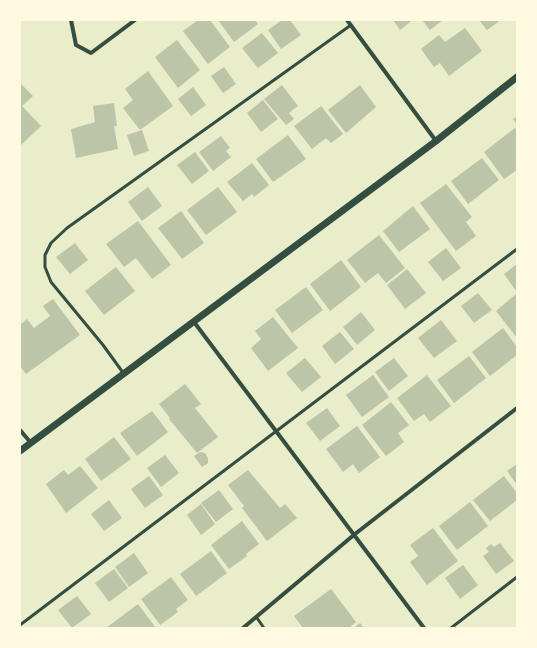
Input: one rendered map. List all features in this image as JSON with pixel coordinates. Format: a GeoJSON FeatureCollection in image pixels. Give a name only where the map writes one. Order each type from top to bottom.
{"type":"FeatureCollection","features":[{"type":"Feature","properties":{"kind":"street"},"geometry":{"type":"LineString","coordinates":[[71,20],[76,45],[91,53],[135,20]]}},
{"type":"Feature","properties":{"kind":"street"},"geometry":{"type":"LineString","coordinates":[[347,20],[436,141]]}},
{"type":"Feature","properties":{"kind":"street"},"geometry":{"type":"LineString","coordinates":[[20,451],[436,141],[517,77]]}},
{"type":"Feature","properties":{"kind":"street"},"geometry":{"type":"LineString","coordinates":[[194,322],[355,534],[424,628]]}},
{"type":"Feature","properties":{"kind":"street"},"geometry":{"type":"LineString","coordinates":[[243,628],[257,618],[355,534],[517,408]]}},
{"type":"Feature","properties":{"kind":"street"},"geometry":{"type":"LineString","coordinates":[[20,430],[31,443]]}},
{"type":"Feature","properties":{"kind":"lane"},"geometry":{"type":"LineString","coordinates":[[124,374],[103,345],[51,282],[46,267],[45,255],[51,243],[67,228],[351,25]]}},
{"type":"Feature","properties":{"kind":"lane"},"geometry":{"type":"LineString","coordinates":[[20,625],[275,430],[517,249]]}},
{"type":"Feature","properties":{"kind":"lane"},"geometry":{"type":"LineString","coordinates":[[451,628],[517,577]]}},
{"type":"Feature","properties":{"kind":"lane"},"geometry":{"type":"LineString","coordinates":[[257,618],[264,628]]}},
{"type":"Feature","properties":{"kind":"building"},"geometry":{"type":"Polygon","coordinates":[[[198,20],[210,20],[230,47],[208,64],[183,31],[198,20]]]}},
{"type":"Feature","properties":{"kind":"building"},"geometry":{"type":"Polygon","coordinates":[[[218,20],[255,20],[258,24],[234,42],[218,20]]]}},
{"type":"Feature","properties":{"kind":"building"},"geometry":{"type":"Polygon","coordinates":[[[282,20],[290,20],[301,35],[281,49],[268,30],[282,20]]]}},
{"type":"Feature","properties":{"kind":"building"},"geometry":{"type":"Polygon","coordinates":[[[393,20],[413,20],[400,30],[393,20]]]}},
{"type":"Feature","properties":{"kind":"building"},"geometry":{"type":"Polygon","coordinates":[[[422,20],[443,20],[430,30],[422,20]]]}},
{"type":"Feature","properties":{"kind":"building"},"geometry":{"type":"Polygon","coordinates":[[[479,20],[501,20],[487,30],[479,20]]]}},
{"type":"Feature","properties":{"kind":"building"},"geometry":{"type":"Polygon","coordinates":[[[465,28],[482,51],[449,76],[440,63],[434,67],[421,49],[439,35],[445,42],[465,28]]]}},
{"type":"Feature","properties":{"kind":"building"},"geometry":{"type":"Polygon","coordinates":[[[262,33],[278,53],[258,68],[242,48],[262,33]]]}},
{"type":"Feature","properties":{"kind":"building"},"geometry":{"type":"Polygon","coordinates":[[[177,40],[200,70],[178,88],[155,57],[177,40]]]}},
{"type":"Feature","properties":{"kind":"building"},"geometry":{"type":"Polygon","coordinates":[[[224,67],[236,84],[223,93],[211,76],[224,67]]]}},
{"type":"Feature","properties":{"kind":"building"},"geometry":{"type":"Polygon","coordinates":[[[148,71],[173,106],[140,130],[123,108],[133,100],[125,89],[148,71]]]}},
{"type":"Feature","properties":{"kind":"building"},"geometry":{"type":"Polygon","coordinates":[[[20,83],[33,96],[22,106],[41,126],[20,146],[20,83]]]}},
{"type":"Feature","properties":{"kind":"building"},"geometry":{"type":"Polygon","coordinates":[[[282,85],[298,106],[289,113],[294,119],[286,125],[264,99],[282,85]]]}},
{"type":"Feature","properties":{"kind":"building"},"geometry":{"type":"Polygon","coordinates":[[[360,85],[376,107],[346,133],[328,110],[360,85]]]}},
{"type":"Feature","properties":{"kind":"building"},"geometry":{"type":"Polygon","coordinates":[[[193,87],[206,105],[191,116],[178,99],[193,87]]]}},
{"type":"Feature","properties":{"kind":"building"},"geometry":{"type":"Polygon","coordinates":[[[263,100],[278,119],[261,132],[247,113],[263,100]]]}},
{"type":"Feature","properties":{"kind":"building"},"geometry":{"type":"Polygon","coordinates":[[[114,103],[117,126],[114,126],[118,149],[76,158],[71,129],[95,122],[93,106],[114,103]]]}},
{"type":"Feature","properties":{"kind":"building"},"geometry":{"type":"Polygon","coordinates":[[[321,106],[343,134],[331,143],[326,138],[312,149],[294,126],[321,106]]]}},
{"type":"Feature","properties":{"kind":"building"},"geometry":{"type":"Polygon","coordinates":[[[517,116],[517,125],[513,119],[517,116]]]}},
{"type":"Feature","properties":{"kind":"building"},"geometry":{"type":"Polygon","coordinates":[[[515,128],[517,131],[517,170],[504,179],[484,152],[515,128]]]}},
{"type":"Feature","properties":{"kind":"building"},"geometry":{"type":"Polygon","coordinates":[[[142,130],[149,151],[134,156],[127,135],[142,130]]]}},
{"type":"Feature","properties":{"kind":"building"},"geometry":{"type":"Polygon","coordinates":[[[288,135],[306,159],[273,182],[256,159],[288,135]]]}},
{"type":"Feature","properties":{"kind":"building"},"geometry":{"type":"Polygon","coordinates":[[[221,136],[230,148],[226,151],[231,157],[213,171],[199,152],[221,136]]]}},
{"type":"Feature","properties":{"kind":"building"},"geometry":{"type":"Polygon","coordinates":[[[195,152],[209,171],[192,184],[177,165],[195,152]]]}},
{"type":"Feature","properties":{"kind":"building"},"geometry":{"type":"Polygon","coordinates":[[[482,158],[499,180],[468,204],[451,181],[482,158]]]}},
{"type":"Feature","properties":{"kind":"building"},"geometry":{"type":"Polygon","coordinates":[[[252,163],[269,185],[254,197],[252,194],[243,201],[227,182],[252,163]]]}},
{"type":"Feature","properties":{"kind":"building"},"geometry":{"type":"Polygon","coordinates":[[[446,184],[472,217],[466,222],[476,236],[456,251],[420,203],[446,184]]]}},
{"type":"Feature","properties":{"kind":"building"},"geometry":{"type":"Polygon","coordinates":[[[148,187],[162,206],[142,221],[128,202],[148,187]]]}},
{"type":"Feature","properties":{"kind":"building"},"geometry":{"type":"Polygon","coordinates":[[[218,187],[237,212],[206,235],[187,210],[218,187]]]}},
{"type":"Feature","properties":{"kind":"building"},"geometry":{"type":"Polygon","coordinates":[[[413,206],[430,229],[399,252],[383,231],[413,206]]]}},
{"type":"Feature","properties":{"kind":"building"},"geometry":{"type":"Polygon","coordinates":[[[181,211],[204,243],[182,259],[158,228],[181,211]]]}},
{"type":"Feature","properties":{"kind":"building"},"geometry":{"type":"Polygon","coordinates":[[[138,221],[171,265],[152,279],[136,258],[124,267],[106,244],[138,221]]]}},
{"type":"Feature","properties":{"kind":"building"},"geometry":{"type":"Polygon","coordinates":[[[379,235],[405,268],[386,283],[378,273],[365,283],[347,260],[379,235]]]}},
{"type":"Feature","properties":{"kind":"building"},"geometry":{"type":"Polygon","coordinates":[[[75,243],[88,260],[70,274],[56,257],[75,243]]]}},
{"type":"Feature","properties":{"kind":"building"},"geometry":{"type":"Polygon","coordinates":[[[446,248],[461,268],[443,281],[428,262],[446,248]]]}},
{"type":"Feature","properties":{"kind":"building"},"geometry":{"type":"Polygon","coordinates":[[[341,260],[361,287],[330,311],[310,284],[341,260]]]}},
{"type":"Feature","properties":{"kind":"building"},"geometry":{"type":"Polygon","coordinates":[[[517,264],[517,290],[516,291],[504,274],[517,264]]]}},
{"type":"Feature","properties":{"kind":"building"},"geometry":{"type":"Polygon","coordinates":[[[116,267],[135,291],[104,315],[85,291],[116,267]]]}},
{"type":"Feature","properties":{"kind":"building"},"geometry":{"type":"Polygon","coordinates":[[[407,269],[426,293],[405,309],[387,285],[407,269]]]}},
{"type":"Feature","properties":{"kind":"building"},"geometry":{"type":"Polygon","coordinates":[[[306,287],[323,310],[292,333],[275,310],[306,287]]]}},
{"type":"Feature","properties":{"kind":"building"},"geometry":{"type":"Polygon","coordinates":[[[478,293],[492,310],[474,323],[461,306],[478,293]]]}},
{"type":"Feature","properties":{"kind":"building"},"geometry":{"type":"Polygon","coordinates":[[[517,293],[517,338],[496,311],[517,293]]]}},
{"type":"Feature","properties":{"kind":"building"},"geometry":{"type":"Polygon","coordinates":[[[53,299],[80,335],[26,374],[20,366],[20,325],[27,319],[34,328],[50,316],[43,306],[53,299]]]}},
{"type":"Feature","properties":{"kind":"building"},"geometry":{"type":"Polygon","coordinates":[[[361,312],[375,330],[357,345],[343,327],[361,312]]]}},
{"type":"Feature","properties":{"kind":"building"},"geometry":{"type":"Polygon","coordinates":[[[273,317],[298,348],[268,371],[251,348],[261,339],[255,331],[273,317]]]}},
{"type":"Feature","properties":{"kind":"building"},"geometry":{"type":"Polygon","coordinates":[[[441,320],[457,341],[434,358],[418,338],[441,320]]]}},
{"type":"Feature","properties":{"kind":"building"},"geometry":{"type":"Polygon","coordinates":[[[503,328],[517,347],[517,355],[490,376],[472,352],[503,328]]]}},
{"type":"Feature","properties":{"kind":"building"},"geometry":{"type":"Polygon","coordinates":[[[340,332],[354,349],[335,364],[322,346],[340,332]]]}},
{"type":"Feature","properties":{"kind":"building"},"geometry":{"type":"Polygon","coordinates":[[[469,356],[486,378],[454,403],[437,380],[469,356]]]}},
{"type":"Feature","properties":{"kind":"building"},"geometry":{"type":"Polygon","coordinates":[[[305,358],[321,377],[302,392],[286,373],[305,358]]]}},
{"type":"Feature","properties":{"kind":"building"},"geometry":{"type":"Polygon","coordinates":[[[394,358],[408,376],[389,391],[375,372],[394,358]]]}},
{"type":"Feature","properties":{"kind":"building"},"geometry":{"type":"Polygon","coordinates":[[[373,375],[389,397],[362,417],[346,395],[373,375]]]}},
{"type":"Feature","properties":{"kind":"building"},"geometry":{"type":"Polygon","coordinates":[[[427,375],[451,406],[430,422],[424,414],[414,421],[397,398],[427,375]]]}},
{"type":"Feature","properties":{"kind":"building"},"geometry":{"type":"Polygon","coordinates":[[[185,384],[201,404],[195,408],[218,437],[197,453],[169,419],[170,418],[159,404],[185,384]]]}},
{"type":"Feature","properties":{"kind":"building"},"geometry":{"type":"Polygon","coordinates":[[[391,402],[409,425],[398,433],[404,442],[386,456],[362,425],[391,402]]]}},
{"type":"Feature","properties":{"kind":"building"},"geometry":{"type":"Polygon","coordinates":[[[327,408],[340,426],[320,441],[306,423],[327,408]]]}},
{"type":"Feature","properties":{"kind":"building"},"geometry":{"type":"Polygon","coordinates":[[[152,411],[168,432],[137,456],[120,433],[152,411]]]}},
{"type":"Feature","properties":{"kind":"building"},"geometry":{"type":"Polygon","coordinates":[[[357,426],[380,457],[359,473],[353,464],[343,472],[326,449],[357,426]]]}},
{"type":"Feature","properties":{"kind":"building"},"geometry":{"type":"Polygon","coordinates":[[[114,437],[131,459],[101,481],[85,459],[114,437]]]}},
{"type":"Feature","properties":{"kind":"building"},"geometry":{"type":"Polygon","coordinates":[[[200,452],[205,453],[208,458],[208,463],[202,467],[194,456],[200,452]]]}},
{"type":"Feature","properties":{"kind":"building"},"geometry":{"type":"Polygon","coordinates":[[[165,455],[179,473],[161,487],[147,468],[165,455]]]}},
{"type":"Feature","properties":{"kind":"building"},"geometry":{"type":"Polygon","coordinates":[[[517,464],[517,485],[507,471],[517,464]]]}},
{"type":"Feature","properties":{"kind":"building"},"geometry":{"type":"Polygon","coordinates":[[[80,466],[98,488],[66,513],[46,484],[64,470],[68,475],[80,466]]]}},
{"type":"Feature","properties":{"kind":"building"},"geometry":{"type":"Polygon","coordinates":[[[248,470],[280,508],[285,504],[297,518],[267,541],[242,508],[244,506],[228,485],[248,470]]]}},
{"type":"Feature","properties":{"kind":"building"},"geometry":{"type":"Polygon","coordinates":[[[149,476],[163,495],[145,508],[131,489],[149,476]]]}},
{"type":"Feature","properties":{"kind":"building"},"geometry":{"type":"Polygon","coordinates":[[[504,476],[517,493],[517,500],[490,521],[473,500],[504,476]]]}},
{"type":"Feature","properties":{"kind":"building"},"geometry":{"type":"Polygon","coordinates":[[[219,490],[233,509],[216,522],[201,503],[219,490]]]}},
{"type":"Feature","properties":{"kind":"building"},"geometry":{"type":"Polygon","coordinates":[[[109,500],[122,518],[104,531],[91,514],[109,500]]]}},
{"type":"Feature","properties":{"kind":"building"},"geometry":{"type":"Polygon","coordinates":[[[470,502],[488,526],[457,550],[439,526],[470,502]]]}},
{"type":"Feature","properties":{"kind":"building"},"geometry":{"type":"Polygon","coordinates":[[[201,504],[215,524],[201,535],[187,515],[201,504]]]}},
{"type":"Feature","properties":{"kind":"building"},"geometry":{"type":"Polygon","coordinates":[[[242,521],[259,544],[246,554],[247,556],[229,569],[211,545],[242,521]]]}},
{"type":"Feature","properties":{"kind":"building"},"geometry":{"type":"Polygon","coordinates":[[[433,528],[458,561],[427,585],[410,562],[418,556],[410,545],[433,528]]]}},
{"type":"Feature","properties":{"kind":"building"},"geometry":{"type":"Polygon","coordinates":[[[500,543],[514,561],[496,574],[483,556],[489,552],[486,548],[491,544],[494,547],[500,543]]]}},
{"type":"Feature","properties":{"kind":"building"},"geometry":{"type":"Polygon","coordinates":[[[211,551],[227,573],[196,596],[180,574],[211,551]]]}},
{"type":"Feature","properties":{"kind":"building"},"geometry":{"type":"Polygon","coordinates":[[[134,553],[148,573],[129,587],[115,567],[134,553]]]}},
{"type":"Feature","properties":{"kind":"building"},"geometry":{"type":"Polygon","coordinates":[[[463,565],[478,585],[460,599],[445,578],[463,565]]]}},
{"type":"Feature","properties":{"kind":"building"},"geometry":{"type":"Polygon","coordinates":[[[114,569],[128,588],[109,602],[95,583],[114,569]]]}},
{"type":"Feature","properties":{"kind":"building"},"geometry":{"type":"Polygon","coordinates":[[[171,577],[188,600],[176,609],[178,612],[160,625],[141,599],[171,577]]]}},
{"type":"Feature","properties":{"kind":"building"},"geometry":{"type":"Polygon","coordinates":[[[331,589],[356,622],[349,628],[303,628],[294,616],[331,589]]]}},
{"type":"Feature","properties":{"kind":"building"},"geometry":{"type":"Polygon","coordinates":[[[77,596],[91,614],[72,628],[58,610],[77,596]]]}},
{"type":"Feature","properties":{"kind":"building"},"geometry":{"type":"Polygon","coordinates":[[[138,604],[156,628],[106,628],[138,604]]]}},
{"type":"Feature","properties":{"kind":"building"},"geometry":{"type":"Polygon","coordinates":[[[360,623],[364,628],[354,628],[360,623]]]}}]}
